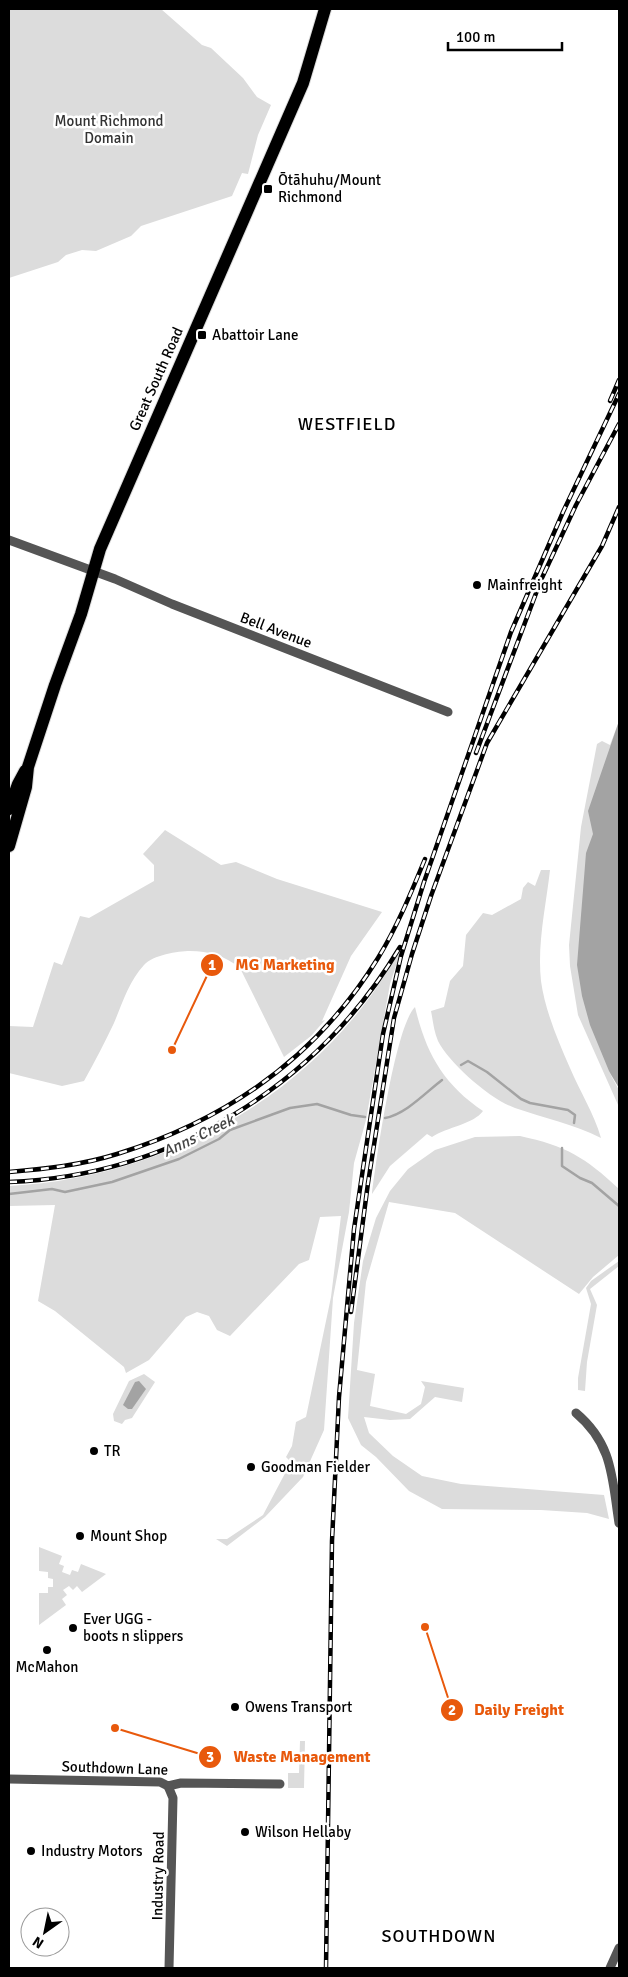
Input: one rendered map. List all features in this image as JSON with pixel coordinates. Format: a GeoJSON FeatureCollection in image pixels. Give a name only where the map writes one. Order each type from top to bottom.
{"type":"FeatureCollection","features":[{"type":"Feature","properties":{"kind":"main road","name":"Great South Road"},"geometry":{"type":"LineString","coordinates":[[9,809],[18,784],[28,767],[100,549],[303,83],[325,9]]}},
{"type":"Feature","properties":{"kind":"main road","name":"Great South Road"},"geometry":{"type":"LineString","coordinates":[[9,846],[26,787],[28,767]]}},
{"type":"Feature","properties":{"kind":"street","name":"Bell Avenue"},"geometry":{"type":"LineString","coordinates":[[9,540],[94,571],[448,712]]}},
{"type":"Feature","properties":{"kind":"street"},"geometry":{"type":"LineString","coordinates":[[576,1413],[595,1430],[604,1446],[612,1473],[619,1522]]}},
{"type":"Feature","properties":{"kind":"street","name":"Southdown Lane"},"geometry":{"type":"LineString","coordinates":[[9,1779],[160,1782],[168,1786],[181,1783],[280,1784]]}},
{"type":"Feature","properties":{"kind":"street","name":"Industry Road"},"geometry":{"type":"LineString","coordinates":[[168,1786],[173,1798],[170,1968]]}},
{"type":"Feature","properties":{"kind":"street"},"geometry":{"type":"LineString","coordinates":[[610,1968],[619,1948]]}},
{"type":"Feature","properties":{"kind":"green space","name":"Mount Richmond Domain"},"geometry":{"type":"Polygon","coordinates":[[[9,9],[161,9],[202,45],[211,48],[243,78],[257,97],[271,105],[258,135],[248,174],[242,173],[232,196],[141,226],[131,236],[96,251],[82,250],[66,255],[58,262],[9,278],[9,9]]]}},
{"type":"Feature","properties":{"kind":"green space"},"geometry":{"type":"Polygon","coordinates":[[[619,721],[619,1088],[609,1072],[619,1090],[619,1107],[578,1015],[570,966],[569,945],[581,827],[597,744],[602,741],[610,745],[619,721]]]}},
{"type":"Feature","properties":{"kind":"green space"},"geometry":{"type":"Polygon","coordinates":[[[165,830],[221,865],[236,862],[277,879],[382,912],[351,956],[322,1021],[325,1020],[311,1036],[284,1057],[240,968],[223,957],[210,953],[190,951],[173,953],[153,959],[139,971],[130,985],[111,1030],[84,1081],[62,1086],[9,1073],[9,1026],[33,1027],[54,962],[62,965],[80,916],[89,918],[154,881],[154,865],[143,854],[165,830]]]}},
{"type":"Feature","properties":{"kind":"green space"},"geometry":{"type":"Polygon","coordinates":[[[541,870],[550,870],[540,953],[543,992],[557,1036],[595,1120],[601,1138],[569,1125],[515,1108],[494,1097],[451,1060],[438,1041],[435,1030],[431,1011],[444,1007],[450,981],[463,966],[466,935],[483,913],[492,915],[521,899],[523,888],[528,882],[535,886],[541,870]]]}},
{"type":"Feature","properties":{"kind":"green space"},"geometry":{"type":"Polygon","coordinates":[[[403,944],[390,984],[366,1120],[354,1163],[349,1212],[333,1298],[324,1430],[303,1477],[265,1517],[227,1546],[216,1539],[227,1539],[263,1515],[291,1462],[286,1457],[292,1446],[296,1422],[306,1417],[331,1297],[341,1216],[320,1217],[309,1260],[299,1264],[230,1336],[217,1330],[209,1316],[197,1312],[186,1317],[149,1360],[126,1373],[124,1367],[55,1311],[38,1301],[55,1205],[9,1206],[9,1186],[69,1179],[128,1165],[185,1144],[238,1116],[287,1082],[332,1042],[371,996],[403,944]]]}},
{"type":"Feature","properties":{"kind":"green space"},"geometry":{"type":"Polygon","coordinates":[[[415,1007],[419,1024],[438,1066],[457,1090],[483,1111],[473,1119],[432,1137],[427,1134],[390,1166],[372,1194],[382,1126],[394,1066],[400,1040],[415,1007]]]}},
{"type":"Feature","properties":{"kind":"green space"},"geometry":{"type":"Polygon","coordinates":[[[520,1136],[550,1144],[574,1154],[596,1169],[619,1189],[619,1255],[593,1277],[579,1294],[455,1213],[389,1202],[366,1282],[357,1370],[375,1374],[370,1406],[406,1414],[421,1404],[425,1387],[421,1381],[464,1388],[462,1402],[435,1397],[410,1419],[390,1420],[364,1417],[369,1433],[393,1456],[422,1476],[461,1484],[604,1495],[609,1519],[587,1513],[541,1510],[442,1509],[409,1491],[376,1457],[361,1445],[348,1418],[354,1323],[363,1261],[376,1218],[390,1191],[408,1169],[435,1150],[475,1137],[520,1136]]]}},
{"type":"Feature","properties":{"kind":"green space"},"geometry":{"type":"Polygon","coordinates":[[[619,1261],[619,1266],[590,1289],[597,1305],[587,1362],[585,1391],[578,1390],[578,1378],[591,1304],[586,1288],[591,1281],[619,1261]]]}},
{"type":"Feature","properties":{"kind":"green space"},"geometry":{"type":"Polygon","coordinates":[[[144,1374],[155,1382],[132,1418],[125,1420],[122,1424],[114,1421],[113,1414],[129,1381],[144,1374]]]}},
{"type":"Feature","properties":{"kind":"green space"},"geometry":{"type":"Polygon","coordinates":[[[39,1547],[62,1556],[59,1564],[64,1566],[62,1572],[70,1575],[72,1570],[78,1572],[81,1564],[106,1574],[82,1592],[77,1586],[73,1590],[69,1586],[63,1590],[67,1595],[62,1599],[66,1605],[39,1625],[39,1593],[48,1593],[48,1587],[53,1587],[53,1579],[48,1578],[48,1572],[39,1571],[39,1547]]]}},
{"type":"Feature","properties":{"kind":"green space"},"geometry":{"type":"Polygon","coordinates":[[[300,1741],[305,1741],[304,1788],[288,1788],[288,1773],[299,1773],[300,1741]]]}},
{"type":"Feature","properties":{"kind":"shaded area"},"geometry":{"type":"Polygon","coordinates":[[[619,721],[619,1088],[609,1071],[590,1025],[582,996],[577,965],[586,853],[593,834],[588,811],[619,721]]]}},
{"type":"Feature","properties":{"kind":"shaded area"},"geometry":{"type":"Polygon","coordinates":[[[139,1381],[146,1389],[132,1409],[128,1409],[123,1405],[135,1382],[139,1381]]]}},
{"type":"Feature","properties":{"kind":"waterway","name":"Anns Creek"},"geometry":{"type":"LineString","coordinates":[[461,1065],[468,1061],[487,1072],[521,1099],[530,1103],[568,1110],[575,1115],[574,1123]]}},
{"type":"Feature","properties":{"kind":"waterway","name":"Anns Creek"},"geometry":{"type":"LineString","coordinates":[[385,1118],[408,1108],[442,1080]]}},
{"type":"Feature","properties":{"kind":"waterway","name":"Anns Creek"},"geometry":{"type":"LineString","coordinates":[[9,1194],[52,1189],[65,1192],[112,1182],[179,1159],[219,1139],[230,1130],[290,1108],[317,1104],[351,1115],[365,1117]]}},
{"type":"Feature","properties":{"kind":"waterway","name":"Anns Creek"},"geometry":{"type":"LineString","coordinates":[[562,1148],[562,1166],[580,1178],[592,1183],[619,1206]]}},
{"type":"Feature","properties":{"kind":"railway"},"geometry":{"type":"LineString","coordinates":[[610,401],[619,380]]}},
{"type":"Feature","properties":{"kind":"railway"},"geometry":{"type":"LineString","coordinates":[[326,1968],[332,1541],[339,1397],[354,1229],[383,1034],[401,956],[424,882],[511,632],[563,512],[619,394]]}},
{"type":"Feature","properties":{"kind":"railway"},"geometry":{"type":"LineString","coordinates":[[476,753],[541,580],[576,505],[619,424]]}},
{"type":"Feature","properties":{"kind":"railway"},"geometry":{"type":"LineString","coordinates":[[351,1312],[368,1183],[394,1018],[431,896],[487,743],[602,546],[619,507]]}},
{"type":"Feature","properties":{"kind":"railway"},"geometry":{"type":"LineString","coordinates":[[9,1172],[77,1164],[117,1154],[157,1140],[196,1123],[232,1103],[266,1080],[298,1055],[327,1026],[354,993],[378,958],[391,934],[425,859]]}},
{"type":"Feature","properties":{"kind":"railway"},"geometry":{"type":"LineString","coordinates":[[9,1182],[69,1176],[127,1162],[182,1142],[234,1114],[283,1081],[327,1042],[366,997],[400,947]]}},
{"type":"Feature","properties":{"kind":"place","name":"Ōtāhuhu/Mount Richmond"},"geometry":{"type":"Point","coordinates":[268,189]}},
{"type":"Feature","properties":{"kind":"place","name":"Abattoir Lane"},"geometry":{"type":"Point","coordinates":[202,335]}},
{"type":"Feature","properties":{"kind":"place","name":"Mainfreight"},"geometry":{"type":"Point","coordinates":[477,585]}},
{"type":"Feature","properties":{"kind":"place","name":"MG Marketing"},"geometry":{"type":"Point","coordinates":[172,1050]}},
{"type":"Feature","properties":{"kind":"place","name":"TR"},"geometry":{"type":"Point","coordinates":[94,1451]}},
{"type":"Feature","properties":{"kind":"place","name":"Goodman Fielder"},"geometry":{"type":"Point","coordinates":[251,1467]}},
{"type":"Feature","properties":{"kind":"place","name":"Mount Shop"},"geometry":{"type":"Point","coordinates":[80,1536]}},
{"type":"Feature","properties":{"kind":"place","name":"Daily Freight"},"geometry":{"type":"Point","coordinates":[425,1627]}},
{"type":"Feature","properties":{"kind":"place","name":"Ever UGG - boots n slippers"},"geometry":{"type":"Point","coordinates":[73,1628]}},
{"type":"Feature","properties":{"kind":"place","name":"McMahon"},"geometry":{"type":"Point","coordinates":[47,1650]}},
{"type":"Feature","properties":{"kind":"place","name":"Owens Transport"},"geometry":{"type":"Point","coordinates":[235,1707]}},
{"type":"Feature","properties":{"kind":"place","name":"Waste Management"},"geometry":{"type":"Point","coordinates":[115,1728]}},
{"type":"Feature","properties":{"kind":"place","name":"Wilson Hellaby"},"geometry":{"type":"Point","coordinates":[245,1832]}},
{"type":"Feature","properties":{"kind":"place","name":"Industry Motors"},"geometry":{"type":"Point","coordinates":[31,1851]}},
{"type":"Feature","properties":{"kind":"district","name":"WESTFIELD"},"geometry":{"type":"Point","coordinates":[347,424]}},
{"type":"Feature","properties":{"kind":"district","name":"SOUTHDOWN"},"geometry":{"type":"Point","coordinates":[439,1936]}}]}
